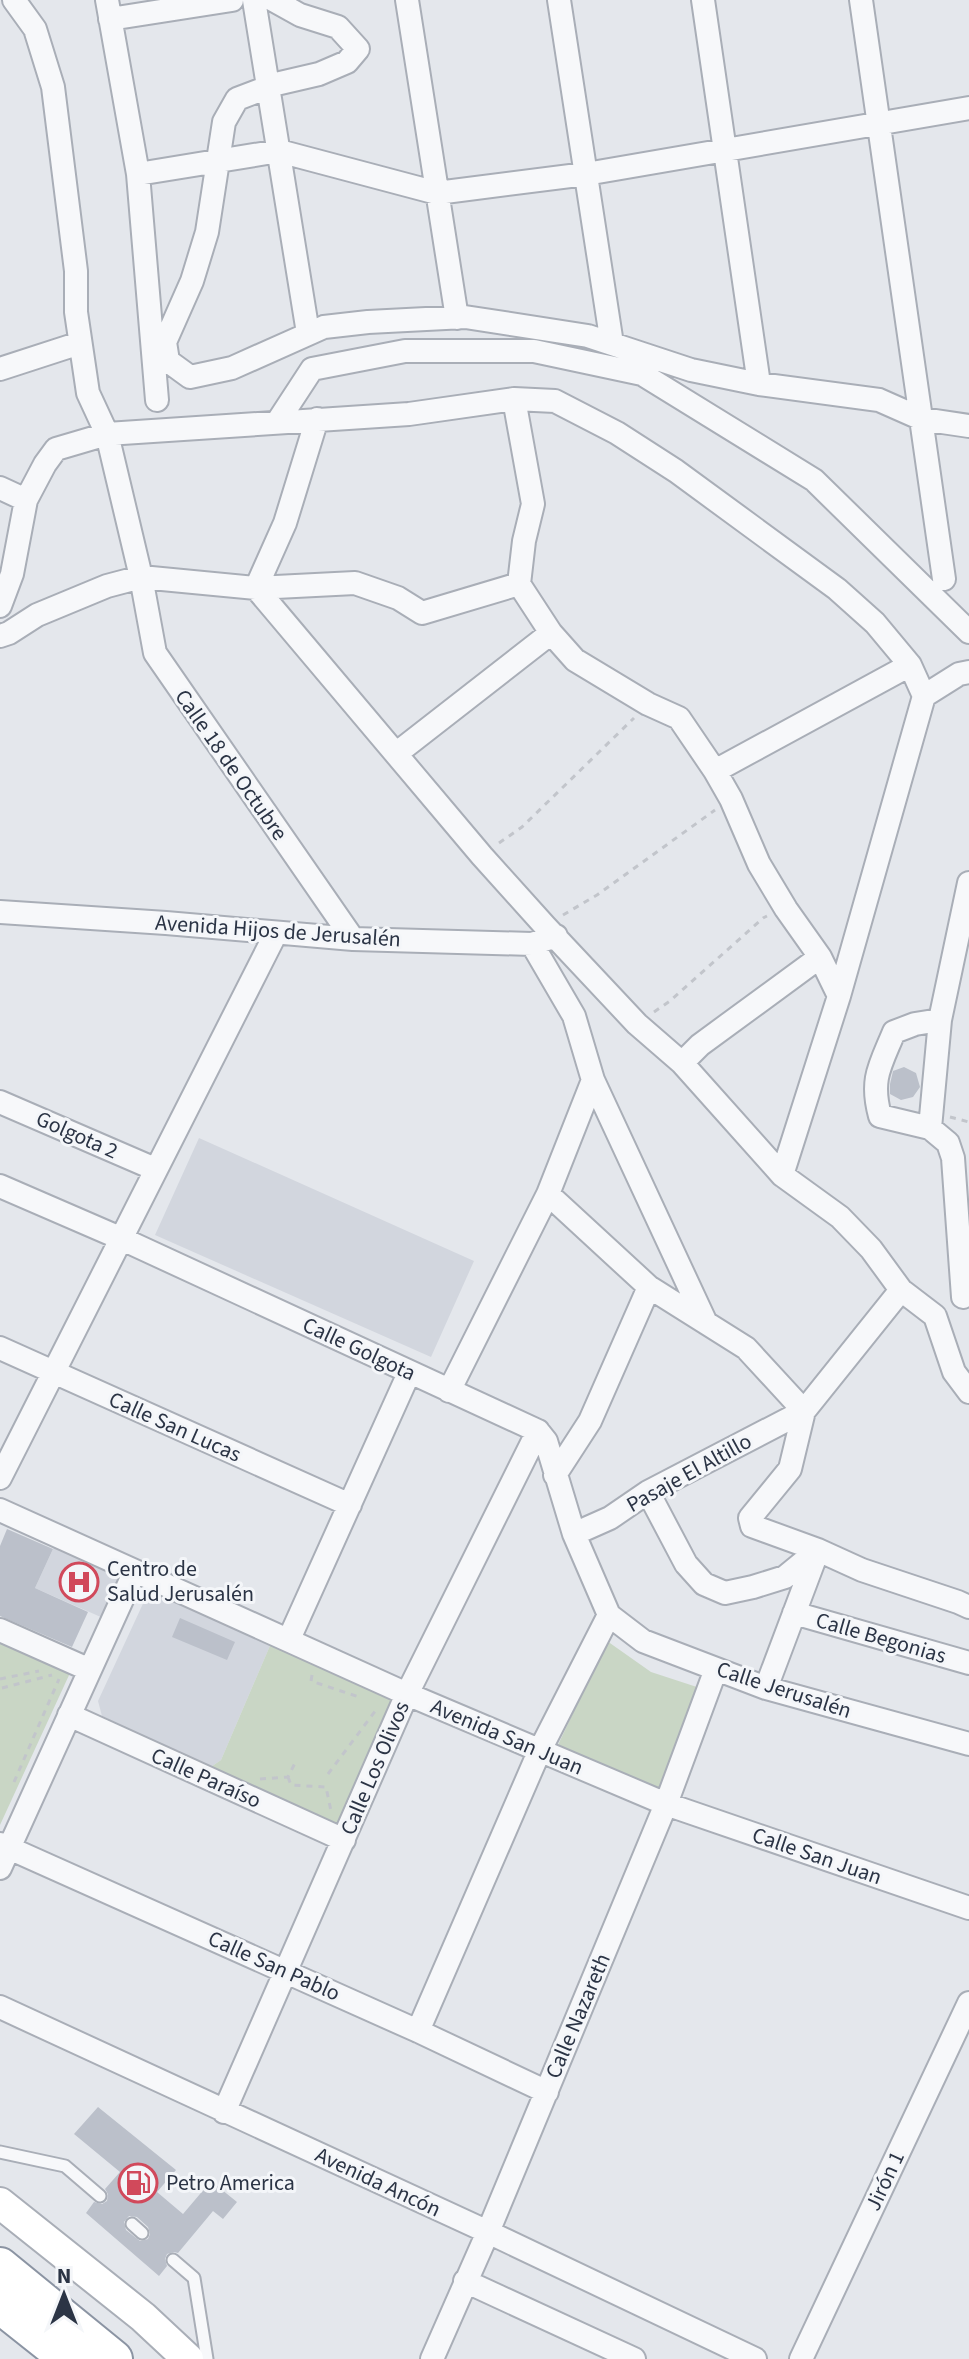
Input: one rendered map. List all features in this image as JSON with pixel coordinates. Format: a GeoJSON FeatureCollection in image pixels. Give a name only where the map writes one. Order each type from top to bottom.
{"type":"FeatureCollection","features":[{"type":"Feature","properties":{"kind":"highway"},"geometry":{"type":"LineString","coordinates":[[0,2266],[114,2359]]}},
{"type":"Feature","properties":{"kind":"highway"},"geometry":{"type":"LineString","coordinates":[[0,2305],[68,2359]]}},
{"type":"Feature","properties":{"kind":"main road"},"geometry":{"type":"LineString","coordinates":[[0,2203],[143,2317],[188,2359]]}},
{"type":"Feature","properties":{"kind":"street","name":"Calle 18 de Octubre"},"geometry":{"type":"LineString","coordinates":[[14,0],[35,29],[53,87],[76,271],[76,312],[88,393],[107,434],[141,577],[155,653],[353,939]]}},
{"type":"Feature","properties":{"kind":"street"},"geometry":{"type":"LineString","coordinates":[[157,400],[138,174],[108,9],[232,0]]}},
{"type":"Feature","properties":{"kind":"street"},"geometry":{"type":"LineString","coordinates":[[254,0],[308,333]]}},
{"type":"Feature","properties":{"kind":"street"},"geometry":{"type":"LineString","coordinates":[[273,0],[300,15],[338,27],[358,49],[347,62],[319,74],[268,87],[237,99],[224,122],[207,232],[192,281],[165,342],[168,361],[190,377],[232,368],[324,327],[457,318],[588,336],[691,370],[759,384],[879,400],[922,419],[969,426]]}},
{"type":"Feature","properties":{"kind":"street"},"geometry":{"type":"LineString","coordinates":[[407,0],[457,318]]}},
{"type":"Feature","properties":{"kind":"street"},"geometry":{"type":"LineString","coordinates":[[559,0],[612,344]]}},
{"type":"Feature","properties":{"kind":"street"},"geometry":{"type":"LineString","coordinates":[[703,0],[759,384]]}},
{"type":"Feature","properties":{"kind":"street"},"geometry":{"type":"LineString","coordinates":[[861,0],[944,579]]}},
{"type":"Feature","properties":{"kind":"street"},"geometry":{"type":"LineString","coordinates":[[138,174],[279,151],[437,193],[586,174],[969,108]]}},
{"type":"Feature","properties":{"kind":"street"},"geometry":{"type":"LineString","coordinates":[[0,369],[80,343]]}},
{"type":"Feature","properties":{"kind":"street"},"geometry":{"type":"LineString","coordinates":[[278,421],[312,369],[405,351],[534,351],[642,374],[814,480],[969,632]]}},
{"type":"Feature","properties":{"kind":"street"},"geometry":{"type":"LineString","coordinates":[[514,399],[533,504],[524,541],[519,584],[551,633],[575,660],[648,704],[679,718],[715,771],[731,799],[759,864],[820,957],[839,996]]}},
{"type":"Feature","properties":{"kind":"street"},"geometry":{"type":"LineString","coordinates":[[0,606],[12,574],[26,500],[45,464],[56,449],[107,434],[409,414],[514,399],[555,401],[617,433],[676,471],[837,589],[875,623],[910,665],[924,696],[839,996],[782,1175]]}},
{"type":"Feature","properties":{"kind":"street"},"geometry":{"type":"LineString","coordinates":[[256,588],[285,523],[317,419]]}},
{"type":"Feature","properties":{"kind":"street"},"geometry":{"type":"LineString","coordinates":[[0,488],[26,500]]}},
{"type":"Feature","properties":{"kind":"street"},"geometry":{"type":"LineString","coordinates":[[0,636],[51,609],[107,586],[141,577],[256,588],[355,583],[398,598],[422,613],[519,584]]}},
{"type":"Feature","properties":{"kind":"street"},"geometry":{"type":"LineString","coordinates":[[256,588],[397,753],[544,935],[682,1063],[782,1175],[840,1217],[871,1249],[901,1290],[935,1316],[954,1372],[969,1392]]}},
{"type":"Feature","properties":{"kind":"street"},"geometry":{"type":"LineString","coordinates":[[397,753],[551,633]]}},
{"type":"Feature","properties":{"kind":"street"},"geometry":{"type":"LineString","coordinates":[[715,771],[910,665]]}},
{"type":"Feature","properties":{"kind":"street"},"geometry":{"type":"LineString","coordinates":[[924,696],[959,674],[969,672]]}},
{"type":"Feature","properties":{"kind":"street"},"geometry":{"type":"LineString","coordinates":[[930,1128],[940,1020],[963,937],[969,883]]}},
{"type":"Feature","properties":{"kind":"street","name":"Avenida Hijos de Jerusalén"},"geometry":{"type":"LineString","coordinates":[[0,912],[353,939],[544,935]]}},
{"type":"Feature","properties":{"kind":"street"},"geometry":{"type":"LineString","coordinates":[[0,1478],[276,933]]}},
{"type":"Feature","properties":{"kind":"street"},"geometry":{"type":"LineString","coordinates":[[544,935],[574,1016],[593,1080],[707,1326]]}},
{"type":"Feature","properties":{"kind":"street"},"geometry":{"type":"LineString","coordinates":[[682,1063],[700,1045],[820,957]]}},
{"type":"Feature","properties":{"kind":"street"},"geometry":{"type":"LineString","coordinates":[[935,1316],[966,1291],[953,1158],[948,1143],[930,1128],[880,1116],[875,1096],[877,1073],[894,1032],[915,1024],[940,1020]]}},
{"type":"Feature","properties":{"kind":"street"},"geometry":{"type":"LineString","coordinates":[[449,1391],[548,1194],[593,1080]]}},
{"type":"Feature","properties":{"kind":"street","name":"Golgota 2"},"geometry":{"type":"LineString","coordinates":[[0,1102],[155,1169]]}},
{"type":"Feature","properties":{"kind":"street","name":"Calle Golgota"},"geometry":{"type":"LineString","coordinates":[[0,1186],[120,1238],[538,1431]]}},
{"type":"Feature","properties":{"kind":"street"},"geometry":{"type":"LineString","coordinates":[[548,1194],[649,1287],[746,1348],[804,1411]]}},
{"type":"Feature","properties":{"kind":"street"},"geometry":{"type":"LineString","coordinates":[[555,1475],[590,1421],[649,1287]]}},
{"type":"Feature","properties":{"kind":"street"},"geometry":{"type":"LineString","coordinates":[[901,1290],[804,1411],[790,1469],[750,1518],[752,1526],[862,1570],[969,1607]]}},
{"type":"Feature","properties":{"kind":"street","name":"Calle San Lucas"},"geometry":{"type":"LineString","coordinates":[[0,1348],[350,1505]]}},
{"type":"Feature","properties":{"kind":"street"},"geometry":{"type":"LineString","coordinates":[[954,1372],[969,1351]]}},
{"type":"Feature","properties":{"kind":"street"},"geometry":{"type":"LineString","coordinates":[[289,1639],[409,1373]]}},
{"type":"Feature","properties":{"kind":"street","name":"Pasaje El Altillo"},"geometry":{"type":"LineString","coordinates":[[574,1534],[610,1518],[648,1492],[804,1411]]}},
{"type":"Feature","properties":{"kind":"street"},"geometry":{"type":"LineString","coordinates":[[418,2031],[539,1752],[609,1615],[574,1534],[546,1441],[538,1431]]}},
{"type":"Feature","properties":{"kind":"street","name":"Calle Los Olivos"},"geometry":{"type":"LineString","coordinates":[[224,2112],[285,1971],[336,1837],[398,1690],[538,1431]]}},
{"type":"Feature","properties":{"kind":"street"},"geometry":{"type":"LineString","coordinates":[[648,1492],[686,1564],[704,1584],[725,1593],[785,1577],[818,1550]]}},
{"type":"Feature","properties":{"kind":"street","name":"Avenida San Juan"},"geometry":{"type":"LineString","coordinates":[[0,1510],[398,1690],[666,1804]]}},
{"type":"Feature","properties":{"kind":"street"},"geometry":{"type":"LineString","coordinates":[[766,1688],[818,1550]]}},
{"type":"Feature","properties":{"kind":"street"},"geometry":{"type":"LineString","coordinates":[[3,1854],[135,1571]]}},
{"type":"Feature","properties":{"kind":"street","name":"Calle Begonias"},"geometry":{"type":"LineString","coordinates":[[794,1613],[969,1663]]}},
{"type":"Feature","properties":{"kind":"street","name":"Calle Jerusalén"},"geometry":{"type":"LineString","coordinates":[[609,1615],[643,1641],[766,1688],[969,1744]]}},
{"type":"Feature","properties":{"kind":"street"},"geometry":{"type":"LineString","coordinates":[[0,1630],[90,1670]]}},
{"type":"Feature","properties":{"kind":"street","name":"Calle Nazareth"},"geometry":{"type":"LineString","coordinates":[[432,2359],[666,1804],[716,1669]]}},
{"type":"Feature","properties":{"kind":"street","name":"Calle Paraíso"},"geometry":{"type":"LineString","coordinates":[[69,1715],[336,1837]]}},
{"type":"Feature","properties":{"kind":"street","name":"Calle San Juan"},"geometry":{"type":"LineString","coordinates":[[666,1804],[969,1908]]}},
{"type":"Feature","properties":{"kind":"street","name":"Calle San Pablo"},"geometry":{"type":"LineString","coordinates":[[3,1854],[285,1971],[547,2092]]}},
{"type":"Feature","properties":{"kind":"street","name":"Jirón 1"},"geometry":{"type":"LineString","coordinates":[[801,2359],[969,2003]]}},
{"type":"Feature","properties":{"kind":"street","name":"Avenida Ancón"},"geometry":{"type":"LineString","coordinates":[[0,2007],[755,2359]]}},
{"type":"Feature","properties":{"kind":"street"},"geometry":{"type":"LineString","coordinates":[[465,2281],[634,2359]]}},
{"type":"Feature","properties":{"kind":"lane"},"geometry":{"type":"LineString","coordinates":[[0,2152],[65,2166],[100,2196]]}},
{"type":"Feature","properties":{"kind":"lane"},"geometry":{"type":"LineString","coordinates":[[132,2224],[142,2233]]}},
{"type":"Feature","properties":{"kind":"lane"},"geometry":{"type":"LineString","coordinates":[[173,2260],[194,2278],[207,2359]]}},
{"type":"Feature","properties":{"kind":"path"},"geometry":{"type":"LineString","coordinates":[[482,856],[522,827],[648,704]]}},
{"type":"Feature","properties":{"kind":"path"},"geometry":{"type":"LineString","coordinates":[[544,935],[731,799]]}},
{"type":"Feature","properties":{"kind":"path"},"geometry":{"type":"LineString","coordinates":[[637,1024],[670,1001],[763,918],[786,909]]}},
{"type":"Feature","properties":{"kind":"path"},"geometry":{"type":"LineString","coordinates":[[13,1787],[63,1672],[1,1688],[0,1680],[42,1670]]}},
{"type":"Feature","properties":{"kind":"path"},"geometry":{"type":"LineString","coordinates":[[328,1774],[381,1704],[398,1690]]}},
{"type":"Feature","properties":{"kind":"path"},"geometry":{"type":"LineString","coordinates":[[295,1763],[288,1777],[291,1785],[326,1787],[336,1837]]}},
{"type":"Feature","properties":{"kind":"path"},"geometry":{"type":"LineString","coordinates":[[233,1790],[239,1781],[288,1777]]}},
{"type":"Feature","properties":{"kind":"shaded area"},"geometry":{"type":"Polygon","coordinates":[[[199,1138],[474,1261],[431,1357],[155,1235],[199,1138]]]}},
{"type":"Feature","properties":{"kind":"shaded area","name":"Centro de Salud Jerusalén"},"geometry":{"type":"Polygon","coordinates":[[[54,1547],[122,1576],[103,1618],[35,1588],[54,1547]]]}},
{"type":"Feature","properties":{"kind":"shaded area"},"geometry":{"type":"Polygon","coordinates":[[[156,1590],[272,1641],[221,1760],[208,1769],[102,1716],[98,1701],[147,1595],[156,1590]]]}},
{"type":"Feature","properties":{"kind":"green space"},"geometry":{"type":"Polygon","coordinates":[[[0,1638],[64,1666],[70,1673],[0,1825],[0,1638]]]}},
{"type":"Feature","properties":{"kind":"green space"},"geometry":{"type":"Polygon","coordinates":[[[272,1641],[391,1698],[395,1707],[340,1830],[208,1769],[221,1760],[272,1641]]]}},
{"type":"Feature","properties":{"kind":"green space"},"geometry":{"type":"Polygon","coordinates":[[[607,1641],[651,1672],[703,1689],[660,1790],[557,1747],[607,1641]]]}},
{"type":"Feature","properties":{"kind":"building"},"geometry":{"type":"Polygon","coordinates":[[[904,1067],[916,1073],[920,1087],[913,1097],[901,1100],[890,1094],[890,1084],[893,1071],[904,1067]]]}},
{"type":"Feature","properties":{"kind":"building"},"geometry":{"type":"Polygon","coordinates":[[[7,1529],[53,1549],[35,1588],[88,1612],[72,1647],[0,1616],[0,1546],[7,1529]]]}},
{"type":"Feature","properties":{"kind":"building"},"geometry":{"type":"Polygon","coordinates":[[[180,1618],[235,1642],[227,1660],[172,1637],[180,1618]]]}},
{"type":"Feature","properties":{"kind":"building"},"geometry":{"type":"Polygon","coordinates":[[[98,2107],[176,2170],[157,2192],[183,2214],[211,2181],[237,2202],[223,2219],[213,2211],[178,2253],[167,2254],[167,2266],[159,2276],[86,2213],[94,2202],[102,2204],[107,2201],[105,2189],[120,2172],[74,2134],[98,2107]],[[129,2216],[124,2222],[126,2230],[140,2241],[148,2239],[148,2227],[137,2217],[129,2216]]]}},
{"type":"Feature","properties":{"kind":"place","name":"Centro de Salud Jerusalén"},"geometry":{"type":"Point","coordinates":[79,1582]}},
{"type":"Feature","properties":{"kind":"place","name":"Petro America"},"geometry":{"type":"Point","coordinates":[138,2183]}}]}
